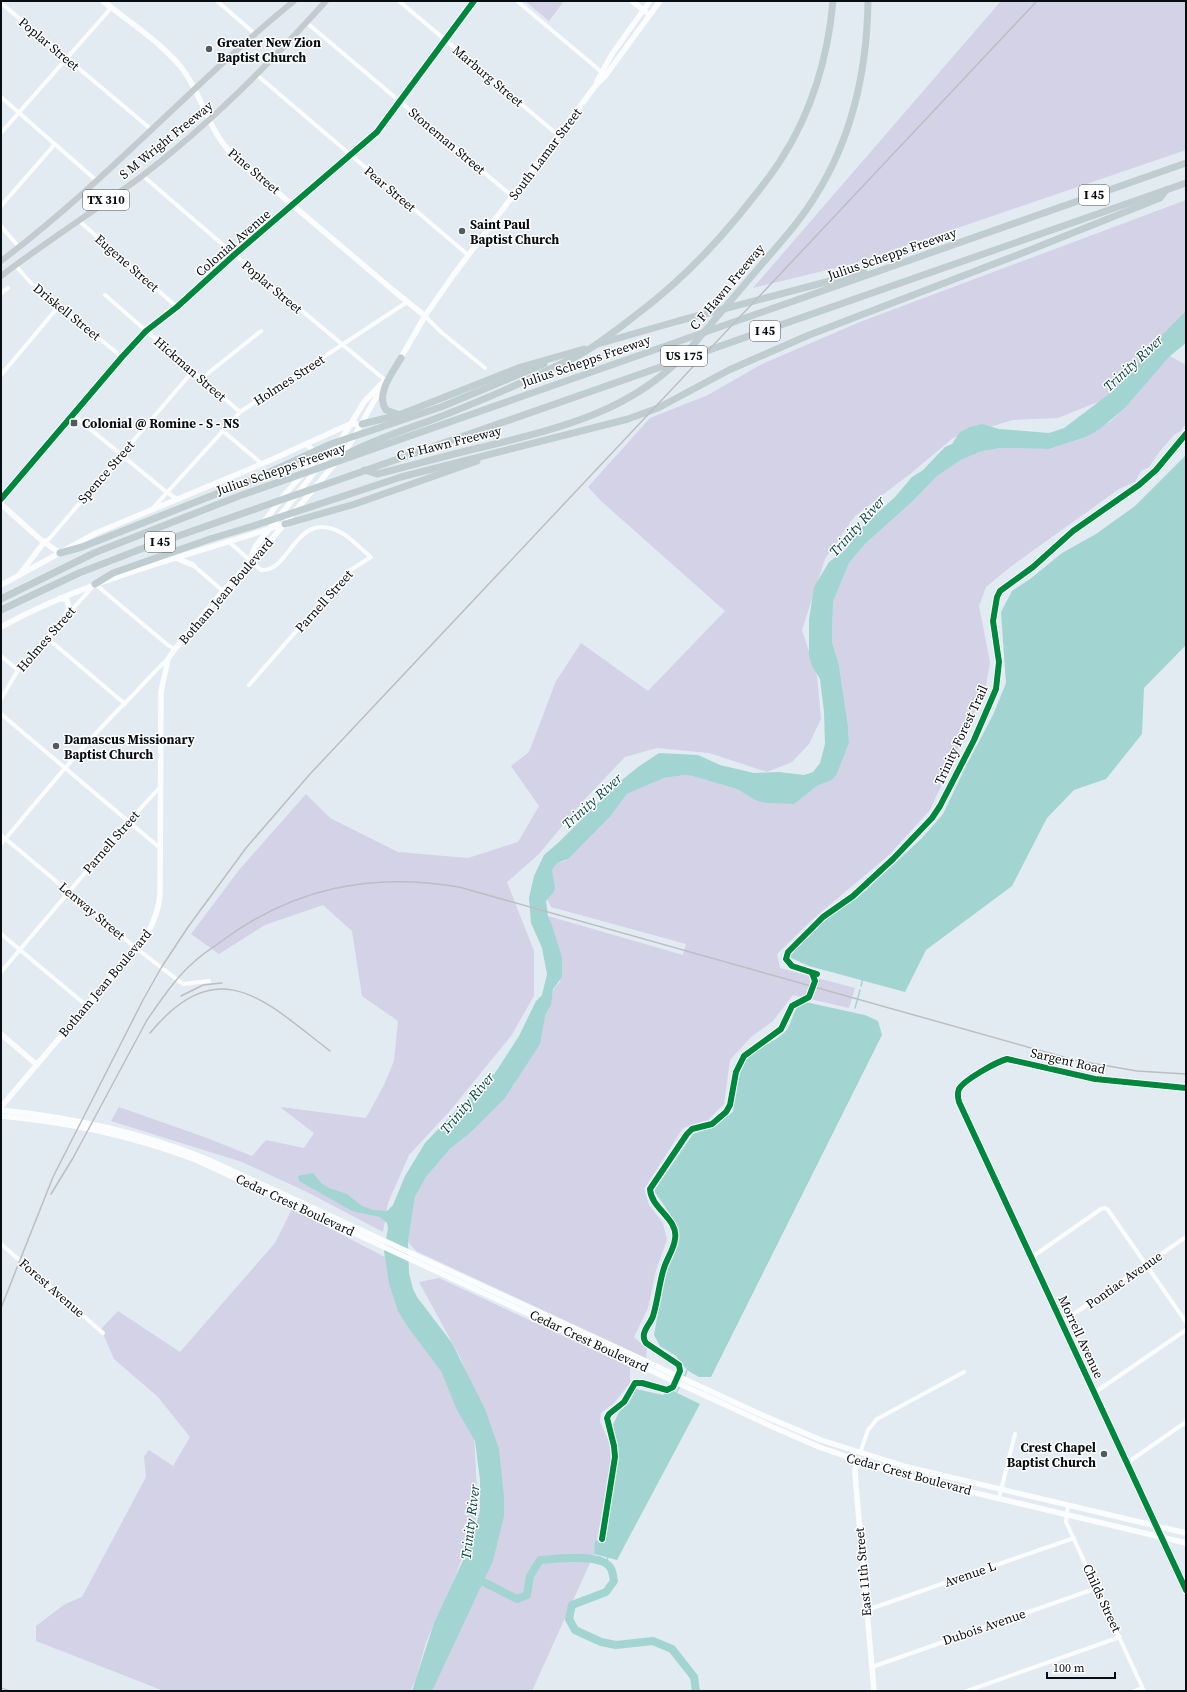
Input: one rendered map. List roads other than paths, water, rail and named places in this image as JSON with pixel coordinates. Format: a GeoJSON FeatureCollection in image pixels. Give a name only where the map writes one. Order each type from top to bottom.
{"type":"FeatureCollection","features":[{"type":"Feature","properties":{"kind":"highway","name":"C F Hawn Freeway"},"geometry":{"type":"LineString","coordinates":[[328,465],[368,443],[445,414],[569,360],[624,324],[672,287],[708,252],[769,178],[791,142],[807,109],[822,67],[829,32],[832,1]]}},
{"type":"Feature","properties":{"kind":"highway","name":"C F Hawn Freeway"},"geometry":{"type":"LineString","coordinates":[[364,470],[377,474],[563,427],[608,409],[631,397],[661,376],[676,363],[801,217],[826,177],[842,144],[858,94],[865,57],[868,1]]}},
{"type":"Feature","properties":{"kind":"highway","name":"Julius Schepps Freeway"},"geometry":{"type":"LineString","coordinates":[[1,599],[99,551],[271,484],[1186,163]]}},
{"type":"Feature","properties":{"kind":"highway","name":"I 45"},"geometry":{"type":"LineString","coordinates":[[1,610],[56,583],[111,560],[364,470],[512,420],[1186,183]]}},
{"type":"Feature","properties":{"kind":"highway"},"geometry":{"type":"LineString","coordinates":[[95,584],[114,573],[210,539],[401,477],[628,419],[658,408],[753,358],[868,311],[1089,227],[1160,198],[1166,190]]}},
{"type":"Feature","properties":{"kind":"highway"},"geometry":{"type":"LineString","coordinates":[[362,424],[399,415],[489,379],[550,358],[678,321],[914,258]]}},
{"type":"Feature","properties":{"kind":"highway"},"geometry":{"type":"LineString","coordinates":[[60,553],[82,547],[243,483],[331,444],[442,407],[579,350]]}},
{"type":"Feature","properties":{"kind":"highway"},"geometry":{"type":"LineString","coordinates":[[399,415],[386,410],[382,398],[385,388],[401,358]]}},
{"type":"Feature","properties":{"kind":"highway"},"geometry":{"type":"LineString","coordinates":[[285,524],[376,497],[520,446]]}},
{"type":"Feature","properties":{"kind":"main road","name":"Pine Street"},"geometry":{"type":"LineString","coordinates":[[103,1],[178,63],[194,90],[217,137],[231,153],[425,316]]}},
{"type":"Feature","properties":{"kind":"main road","name":"S M Wright Freeway"},"geometry":{"type":"LineString","coordinates":[[1,261],[47,226],[152,130],[254,33],[294,1]]}},
{"type":"Feature","properties":{"kind":"main road","name":"S M Wright Freeway"},"geometry":{"type":"LineString","coordinates":[[1,276],[142,175],[208,120],[257,75],[326,1]]}},
{"type":"Feature","properties":{"kind":"main road"},"geometry":{"type":"LineString","coordinates":[[632,1],[649,15]]}},
{"type":"Feature","properties":{"kind":"main road","name":"South Lamar Street"},"geometry":{"type":"LineString","coordinates":[[604,74],[649,1]]}},
{"type":"Feature","properties":{"kind":"main road"},"geometry":{"type":"LineString","coordinates":[[649,1],[655,7]]}},
{"type":"Feature","properties":{"kind":"main road","name":"South Lamar Street"},"geometry":{"type":"LineString","coordinates":[[250,561],[255,547],[344,435],[370,394],[385,380],[401,358],[425,316],[468,255],[660,1]]}},
{"type":"Feature","properties":{"kind":"main road","name":"South Lamar Street"},"geometry":{"type":"LineString","coordinates":[[285,524],[347,449],[378,397],[385,380]]}},
{"type":"Feature","properties":{"kind":"main road","name":"Julius Schepps Freeway"},"geometry":{"type":"LineString","coordinates":[[1,585],[96,533],[262,464],[350,424],[362,424]]}},
{"type":"Feature","properties":{"kind":"main road"},"geometry":{"type":"LineString","coordinates":[[335,431],[341,432],[344,435],[347,449]]}},
{"type":"Feature","properties":{"kind":"main road"},"geometry":{"type":"LineString","coordinates":[[256,532],[272,509],[314,462],[315,453],[307,444]]}},
{"type":"Feature","properties":{"kind":"main road"},"geometry":{"type":"LineString","coordinates":[[1,504],[60,553]]}},
{"type":"Feature","properties":{"kind":"main road"},"geometry":{"type":"LineString","coordinates":[[1,627],[60,598],[95,584],[285,524]]}},
{"type":"Feature","properties":{"kind":"main road","name":"Botham Jean Boulevard"},"geometry":{"type":"LineString","coordinates":[[1,1107],[146,936],[154,923],[159,909],[161,692],[168,659],[223,591],[250,561],[261,552],[285,524]]}},
{"type":"Feature","properties":{"kind":"main road","name":"Spence Street"},"geometry":{"type":"LineString","coordinates":[[20,574],[45,541]]}},
{"type":"Feature","properties":{"kind":"main road"},"geometry":{"type":"LineString","coordinates":[[190,554],[189,558],[192,565]]}},
{"type":"Feature","properties":{"kind":"main road"},"geometry":{"type":"LineString","coordinates":[[175,558],[192,565]]}},
{"type":"Feature","properties":{"kind":"main road"},"geometry":{"type":"LineString","coordinates":[[60,598],[67,600],[69,607],[66,615]]}},
{"type":"Feature","properties":{"kind":"main road"},"geometry":{"type":"LineString","coordinates":[[1,1034],[37,1065]]}},
{"type":"Feature","properties":{"kind":"main road","name":"Morrell Avenue"},"geometry":{"type":"LineString","coordinates":[[958,1093],[959,1102],[1186,1590]]}},
{"type":"Feature","properties":{"kind":"main road","name":"Cedar Crest Boulevard"},"geometry":{"type":"LineString","coordinates":[[1,1110],[58,1117],[107,1126],[154,1139],[209,1160],[761,1418],[819,1447],[857,1462],[900,1475],[1186,1543]]}},
{"type":"Feature","properties":{"kind":"main road","name":"Cedar Crest Boulevard"},"geometry":{"type":"LineString","coordinates":[[1,1116],[55,1122],[102,1130],[153,1145],[196,1160],[761,1418],[821,1440],[907,1467],[1001,1488],[1186,1533]]}},
{"type":"Feature","properties":{"kind":"main road","name":"East 11th Street"},"geometry":{"type":"LineString","coordinates":[[860,1453],[855,1470],[874,1691]]}},
{"type":"Feature","properties":{"kind":"street"},"geometry":{"type":"LineString","coordinates":[[217,1],[254,33]]}},
{"type":"Feature","properties":{"kind":"street","name":"Marburg Street"},"geometry":{"type":"LineString","coordinates":[[400,1],[559,136]]}},
{"type":"Feature","properties":{"kind":"street","name":"Colonial Avenue"},"geometry":{"type":"LineString","coordinates":[[1,499],[72,414],[146,331],[177,307],[234,255],[351,156],[377,132],[474,1]]}},
{"type":"Feature","properties":{"kind":"street"},"geometry":{"type":"LineString","coordinates":[[517,1],[604,74]]}},
{"type":"Feature","properties":{"kind":"street","name":"Poplar Street"},"geometry":{"type":"LineString","coordinates":[[1,3],[152,130]]}},
{"type":"Feature","properties":{"kind":"street"},"geometry":{"type":"LineString","coordinates":[[1,133],[111,8]]}},
{"type":"Feature","properties":{"kind":"street","name":"Stoneman Street"},"geometry":{"type":"LineString","coordinates":[[307,23],[513,197]]}},
{"type":"Feature","properties":{"kind":"street","name":"Pear Street"},"geometry":{"type":"LineString","coordinates":[[257,75],[468,255]]}},
{"type":"Feature","properties":{"kind":"street"},"geometry":{"type":"LineString","coordinates":[[1,97],[97,181]]}},
{"type":"Feature","properties":{"kind":"street"},"geometry":{"type":"LineString","coordinates":[[1,206],[55,144]]}},
{"type":"Feature","properties":{"kind":"street","name":"Poplar Street"},"geometry":{"type":"LineString","coordinates":[[142,175],[234,255],[385,380]]}},
{"type":"Feature","properties":{"kind":"street","name":"Eugene Street"},"geometry":{"type":"LineString","coordinates":[[78,220],[177,307]]}},
{"type":"Feature","properties":{"kind":"street"},"geometry":{"type":"LineString","coordinates":[[1,226],[19,247]]}},
{"type":"Feature","properties":{"kind":"street","name":"Driskell Street"},"geometry":{"type":"LineString","coordinates":[[15,265],[31,283],[122,357]]}},
{"type":"Feature","properties":{"kind":"street"},"geometry":{"type":"LineString","coordinates":[[1,293],[8,288]]}},
{"type":"Feature","properties":{"kind":"street","name":"Hickman Street"},"geometry":{"type":"LineString","coordinates":[[105,294],[240,412]]}},
{"type":"Feature","properties":{"kind":"street","name":"Holmes Street"},"geometry":{"type":"LineString","coordinates":[[152,509],[240,412],[407,302]]}},
{"type":"Feature","properties":{"kind":"street"},"geometry":{"type":"LineString","coordinates":[[1,375],[59,306]]}},
{"type":"Feature","properties":{"kind":"street","name":"Pine Street"},"geometry":{"type":"LineString","coordinates":[[425,316],[441,332],[485,368]]}},
{"type":"Feature","properties":{"kind":"street"},"geometry":{"type":"LineString","coordinates":[[202,378],[261,331]]}},
{"type":"Feature","properties":{"kind":"street","name":"Spence Street"},"geometry":{"type":"LineString","coordinates":[[45,541],[49,539],[193,371]]}},
{"type":"Feature","properties":{"kind":"street"},"geometry":{"type":"LineString","coordinates":[[72,414],[120,455],[178,500]]}},
{"type":"Feature","properties":{"kind":"street"},"geometry":{"type":"LineString","coordinates":[[223,431],[262,464]]}},
{"type":"Feature","properties":{"kind":"street","name":"Parnell Street"},"geometry":{"type":"LineString","coordinates":[[249,685],[349,571],[371,557],[342,533],[324,528],[308,531],[300,537],[277,566],[271,570],[261,570],[250,561]]}},
{"type":"Feature","properties":{"kind":"street"},"geometry":{"type":"LineString","coordinates":[[228,542],[250,561]]}},
{"type":"Feature","properties":{"kind":"street"},"geometry":{"type":"LineString","coordinates":[[192,565],[223,591]]}},
{"type":"Feature","properties":{"kind":"street"},"geometry":{"type":"LineString","coordinates":[[95,584],[169,646],[175,649]]}},
{"type":"Feature","properties":{"kind":"street","name":"Holmes Street"},"geometry":{"type":"LineString","coordinates":[[1,699],[18,670],[95,584]]}},
{"type":"Feature","properties":{"kind":"street"},"geometry":{"type":"LineString","coordinates":[[46,637],[125,704]]}},
{"type":"Feature","properties":{"kind":"street"},"geometry":{"type":"LineString","coordinates":[[1,656],[18,670]]}},
{"type":"Feature","properties":{"kind":"street"},"geometry":{"type":"LineString","coordinates":[[1,844],[100,727],[125,704],[151,674],[168,659]]}},
{"type":"Feature","properties":{"kind":"street"},"geometry":{"type":"LineString","coordinates":[[1,714],[160,848]]}},
{"type":"Feature","properties":{"kind":"street","name":"Parnell Street"},"geometry":{"type":"LineString","coordinates":[[1,972],[129,821],[161,786]]}},
{"type":"Feature","properties":{"kind":"street","name":"Lenway Street"},"geometry":{"type":"LineString","coordinates":[[1,835],[136,948],[183,984],[209,981]]}},
{"type":"Feature","properties":{"kind":"street"},"geometry":{"type":"LineString","coordinates":[[1,934],[87,1006]]}},
{"type":"Feature","properties":{"kind":"street","name":"Sargent Road"},"geometry":{"type":"LineString","coordinates":[[958,1093],[962,1085],[994,1064],[1007,1059],[1095,1079],[1186,1088]]}},
{"type":"Feature","properties":{"kind":"street"},"geometry":{"type":"LineString","coordinates":[[1032,1257],[1105,1208],[1108,1210],[1186,1322]]}},
{"type":"Feature","properties":{"kind":"street","name":"Pontiac Avenue"},"geometry":{"type":"LineString","coordinates":[[1062,1322],[1186,1237]]}},
{"type":"Feature","properties":{"kind":"street","name":"Forest Avenue"},"geometry":{"type":"LineString","coordinates":[[1,1244],[103,1333]]}},
{"type":"Feature","properties":{"kind":"street"},"geometry":{"type":"LineString","coordinates":[[1094,1393],[1186,1330]]}},
{"type":"Feature","properties":{"kind":"street"},"geometry":{"type":"LineString","coordinates":[[860,1453],[868,1430],[877,1419],[964,1372]]}},
{"type":"Feature","properties":{"kind":"street"},"geometry":{"type":"LineString","coordinates":[[1127,1463],[1186,1422]]}},
{"type":"Feature","properties":{"kind":"street"},"geometry":{"type":"LineString","coordinates":[[999,1498],[1015,1434]]}},
{"type":"Feature","properties":{"kind":"street","name":"Childs Street"},"geometry":{"type":"LineString","coordinates":[[1068,1505],[1066,1522],[1143,1689]]}},
{"type":"Feature","properties":{"kind":"street","name":"Avenue L"},"geometry":{"type":"LineString","coordinates":[[867,1610],[1074,1538]]}},
{"type":"Feature","properties":{"kind":"street","name":"Dubois Avenue"},"geometry":{"type":"LineString","coordinates":[[872,1667],[1097,1588]]}},
{"type":"Feature","properties":{"kind":"street"},"geometry":{"type":"LineString","coordinates":[[967,1691],[1120,1637]]}},
{"type":"Feature","properties":{"kind":"street"},"geometry":{"type":"LineString","coordinates":[[1134,1691],[1143,1689]]}},
{"type":"Feature","properties":{"kind":"water","name":"Trinity River"},"geometry":{"type":"Polygon","coordinates":[[[1186,311],[1186,343],[1170,356],[1125,408],[1100,429],[1086,437],[1049,449],[1002,448],[982,451],[961,460],[937,476],[913,501],[865,544],[849,563],[833,602],[832,642],[839,665],[849,743],[837,774],[832,780],[817,786],[794,804],[766,803],[755,800],[737,789],[692,776],[685,775],[664,778],[627,794],[609,818],[568,859],[557,863],[552,870],[555,888],[553,893],[546,901],[548,916],[562,958],[562,977],[553,989],[551,1005],[545,1016],[540,1044],[505,1098],[470,1133],[450,1149],[426,1177],[415,1197],[408,1242],[409,1273],[413,1289],[417,1297],[452,1343],[485,1409],[499,1449],[504,1497],[504,1516],[493,1561],[432,1691],[412,1691],[434,1623],[465,1556],[476,1526],[480,1510],[480,1480],[475,1441],[457,1410],[441,1371],[407,1326],[398,1311],[389,1283],[384,1251],[388,1228],[387,1223],[380,1217],[352,1211],[299,1181],[298,1176],[313,1173],[321,1183],[329,1188],[347,1194],[362,1206],[373,1210],[387,1211],[393,1205],[405,1176],[425,1143],[464,1102],[495,1073],[519,1036],[536,1001],[542,995],[547,974],[542,948],[531,923],[529,898],[534,876],[544,855],[617,784],[638,767],[659,753],[698,755],[720,765],[754,773],[779,772],[804,775],[813,772],[820,763],[825,744],[824,712],[820,679],[812,666],[809,655],[809,620],[814,587],[829,562],[846,549],[864,525],[895,497],[912,477],[923,470],[945,447],[952,444],[960,432],[970,427],[982,424],[999,429],[1049,433],[1064,428],[1113,391],[1126,378],[1150,347],[1186,311]]]}},
{"type":"Feature","properties":{"kind":"water"},"geometry":{"type":"Polygon","coordinates":[[[1186,455],[1186,645],[1144,688],[1142,734],[1106,779],[1074,790],[1047,818],[1012,886],[926,950],[905,992],[809,966],[789,957],[804,938],[821,923],[865,891],[921,839],[943,814],[993,715],[1006,683],[1001,612],[1012,591],[1030,579],[1062,553],[1096,534],[1135,506],[1186,455]]]}},
{"type":"Feature","properties":{"kind":"water"},"geometry":{"type":"Polygon","coordinates":[[[805,1002],[865,1015],[878,1021],[882,1035],[711,1377],[699,1377],[687,1370],[676,1356],[660,1346],[654,1335],[664,1278],[678,1245],[678,1231],[670,1214],[654,1191],[693,1134],[707,1129],[733,1112],[735,1092],[742,1063],[749,1055],[784,1033],[787,1030],[799,1004],[805,1002]]]}},
{"type":"Feature","properties":{"kind":"water"},"geometry":{"type":"Polygon","coordinates":[[[636,1389],[663,1395],[671,1390],[700,1404],[617,1560],[594,1554],[595,1541],[603,1538],[616,1465],[617,1454],[613,1425],[619,1412],[629,1403],[636,1389]]]}},
{"type":"Feature","properties":{"kind":"waterway"},"geometry":{"type":"LineString","coordinates":[[861,986],[863,978]]}},
{"type":"Feature","properties":{"kind":"waterway"},"geometry":{"type":"LineString","coordinates":[[855,1008],[860,990]]}},
{"type":"Feature","properties":{"kind":"waterway"},"geometry":{"type":"LineString","coordinates":[[684,1378],[687,1370]]}},
{"type":"Feature","properties":{"kind":"waterway"},"geometry":{"type":"LineString","coordinates":[[676,1393],[680,1386]]}},
{"type":"Feature","properties":{"kind":"waterway"},"geometry":{"type":"LineString","coordinates":[[606,1563],[608,1557]]}},
{"type":"Feature","properties":{"kind":"waterway"},"geometry":{"type":"LineString","coordinates":[[474,1577],[517,1599],[527,1595],[530,1576],[540,1560],[589,1558],[599,1560],[607,1564],[612,1570],[614,1581],[606,1592],[572,1605],[569,1619],[575,1630],[601,1642],[616,1645],[653,1641],[672,1649],[694,1677],[696,1691]]}},
{"type":"Feature","properties":{"kind":"tram line"},"geometry":{"type":"LineString","coordinates":[[1,1688],[11,1691]]}},
{"type":"Feature","properties":{"kind":"railway"},"geometry":{"type":"LineString","coordinates":[[1,1308],[53,1177],[143,1000],[161,968],[188,927],[246,848],[310,774],[1037,1]]}},
{"type":"Feature","properties":{"kind":"railway"},"geometry":{"type":"LineString","coordinates":[[51,1194],[73,1158],[147,1020],[169,989],[188,967],[198,958],[247,924],[275,909],[304,897],[333,889],[363,884],[394,882],[426,883],[459,887],[1074,1060],[1137,1071],[1186,1074]]}},
{"type":"Feature","properties":{"kind":"railway"},"geometry":{"type":"LineString","coordinates":[[181,996],[203,985],[222,983]]}},
{"type":"Feature","properties":{"kind":"railway"},"geometry":{"type":"LineString","coordinates":[[150,1033],[175,1008],[198,994],[220,989],[242,992],[263,1001],[284,1015],[330,1051]]}},
{"type":"Feature","properties":{"kind":"place","name":"Greater New Zion Baptist Church"},"geometry":{"type":"Point","coordinates":[209,49]}},
{"type":"Feature","properties":{"kind":"place","name":"Saint Paul Baptist Church"},"geometry":{"type":"Point","coordinates":[462,231]}},
{"type":"Feature","properties":{"kind":"place","name":"Colonial @ Romine - S - NS"},"geometry":{"type":"Point","coordinates":[74,423]}},
{"type":"Feature","properties":{"kind":"place","name":"Damascus Missionary Baptist Church"},"geometry":{"type":"Point","coordinates":[56,746]}},
{"type":"Feature","properties":{"kind":"place","name":"Crest Chapel Baptist Church"},"geometry":{"type":"Point","coordinates":[1104,1454]}}]}
